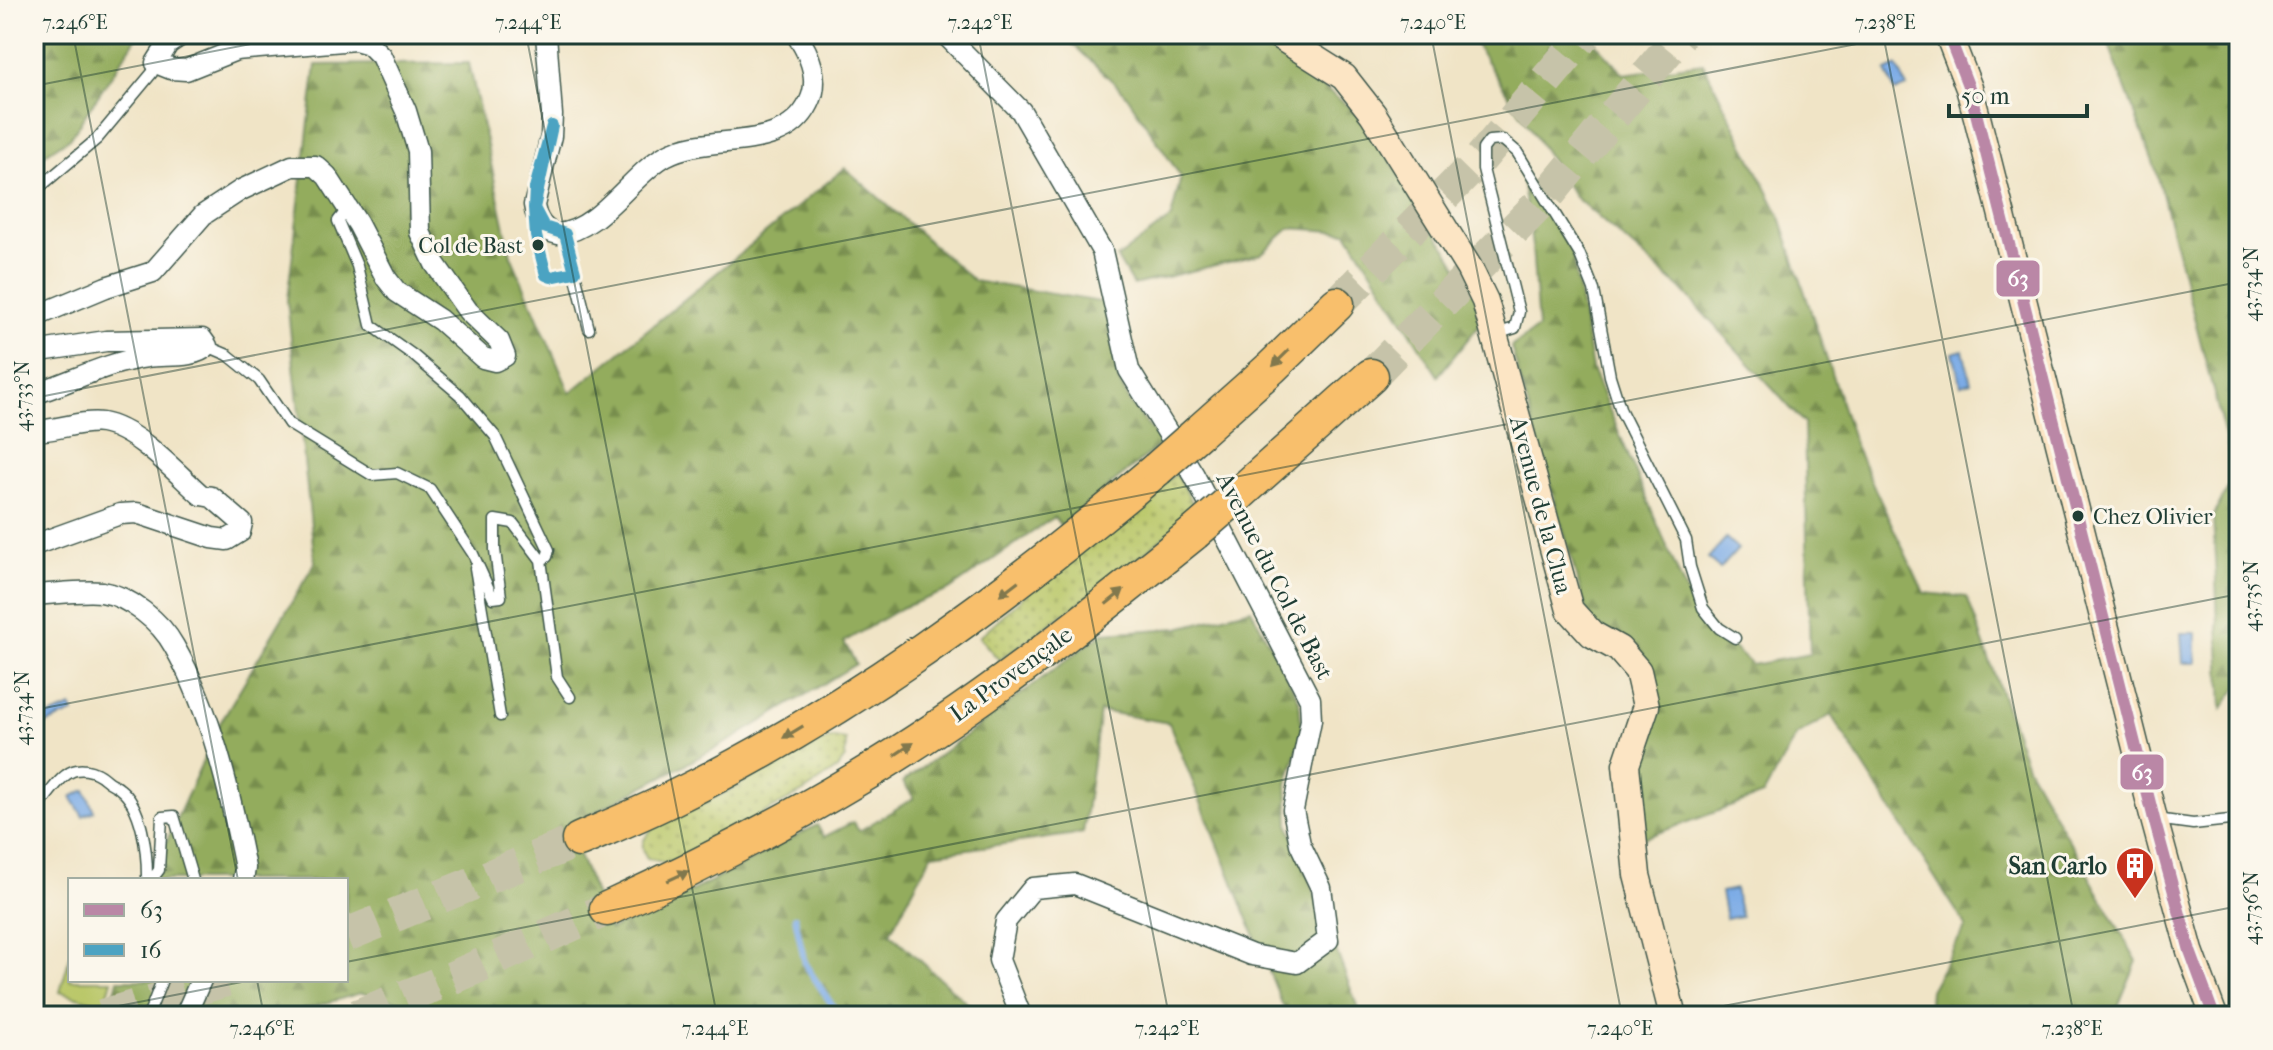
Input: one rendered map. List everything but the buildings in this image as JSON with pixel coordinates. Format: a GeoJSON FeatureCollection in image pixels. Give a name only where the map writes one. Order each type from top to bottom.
{"type":"FeatureCollection","features":[{"type":"Feature","properties":{"kind":"highway"},"geometry":{"type":"LineString","coordinates":[[579,840],[669,800],[744,760],[872,682],[1009,588],[1095,522],[1157,469],[1271,368],[1337,304]]}},
{"type":"Feature","properties":{"kind":"highway","name":"La Provençale"},"geometry":{"type":"LineString","coordinates":[[607,909],[777,826],[869,772],[1019,670],[1194,533],[1371,376]]}},
{"type":"Feature","properties":{"kind":"street"},"geometry":{"type":"LineString","coordinates":[[34,317],[106,287],[153,272],[203,215],[241,190],[292,166],[316,166],[327,176],[348,208],[386,278],[397,292],[440,320],[483,358],[495,361],[505,356],[499,341],[468,311],[435,264],[420,232],[418,151],[406,111],[381,56],[369,44],[355,40],[259,46],[236,50],[186,70],[171,69],[156,63],[168,44],[183,34]]}},
{"type":"Feature","properties":{"kind":"street"},"geometry":{"type":"LineString","coordinates":[[546,34],[551,136],[535,194],[535,215],[549,232],[565,234],[582,227],[666,155],[700,143],[769,135],[795,121],[808,107],[815,80],[804,45],[796,34]]}},
{"type":"Feature","properties":{"kind":"street","name":"Avenue du Col de Bast"},"geometry":{"type":"LineString","coordinates":[[945,34],[1021,111],[1102,251],[1129,370],[1194,475],[1310,699],[1311,720],[1293,810],[1300,844],[1321,888],[1328,940],[1297,963],[1252,955],[1075,884],[1033,888],[1006,921],[999,960],[1021,1016]]}},
{"type":"Feature","properties":{"kind":"street","name":"Avenue de la Clua"},"geometry":{"type":"LineString","coordinates":[[1276,34],[1344,77],[1373,114],[1469,268],[1485,301],[1570,610],[1592,634],[1619,649],[1638,671],[1646,706],[1626,765],[1633,844],[1637,875],[1673,1016]]}},
{"type":"Feature","properties":{"kind":"street"},"geometry":{"type":"LineString","coordinates":[[1953,36],[1993,175],[2154,819],[2190,951],[2214,1016]]}},
{"type":"Feature","properties":{"kind":"street"},"geometry":{"type":"LineString","coordinates":[[34,352],[106,341],[191,337],[202,339],[207,346],[202,351],[191,353],[123,361],[34,394]]}},
{"type":"Feature","properties":{"kind":"street"},"geometry":{"type":"LineString","coordinates":[[34,431],[100,423],[124,431],[201,495],[212,497],[242,523],[240,532],[227,540],[137,513],[120,514],[34,545]]}},
{"type":"Feature","properties":{"kind":"street"},"geometry":{"type":"LineString","coordinates":[[34,595],[103,592],[129,603],[161,627],[174,645],[212,733],[245,868],[243,878]]}},
{"type":"Feature","properties":{"kind":"street"},"geometry":{"type":"LineString","coordinates":[[185,1016],[200,982]]}},
{"type":"Feature","properties":{"kind":"lane"},"geometry":{"type":"LineString","coordinates":[[34,192],[97,139],[152,73],[156,63]]}},
{"type":"Feature","properties":{"kind":"lane"},"geometry":{"type":"LineString","coordinates":[[1494,334],[1515,328],[1519,312],[1483,169],[1483,149],[1489,141],[1503,140],[1517,152],[1580,255],[1594,290],[1610,376],[1621,411],[1686,540],[1690,567],[1703,608],[1719,628],[1735,638]]}},
{"type":"Feature","properties":{"kind":"lane"},"geometry":{"type":"LineString","coordinates":[[348,208],[338,221],[357,266],[371,325],[460,395],[495,436],[549,550],[547,557],[541,560]]}},
{"type":"Feature","properties":{"kind":"lane"},"geometry":{"type":"LineString","coordinates":[[535,215],[537,241],[546,275],[551,277],[575,272]]}},
{"type":"Feature","properties":{"kind":"lane"},"geometry":{"type":"LineString","coordinates":[[565,234],[589,329]]}},
{"type":"Feature","properties":{"kind":"lane"},"geometry":{"type":"LineString","coordinates":[[207,346],[228,355],[259,380],[289,424],[372,475],[397,473],[430,489],[473,554],[493,598],[501,597],[495,520],[513,523],[541,560],[557,677],[570,697]]}},
{"type":"Feature","properties":{"kind":"lane"},"geometry":{"type":"LineString","coordinates":[[473,554],[500,716]]}},
{"type":"Feature","properties":{"kind":"lane"},"geometry":{"type":"LineString","coordinates":[[34,813],[66,775],[78,769],[97,771],[111,785],[119,787],[131,804],[147,844],[147,876],[150,878]]}},
{"type":"Feature","properties":{"kind":"lane"},"geometry":{"type":"LineString","coordinates":[[153,878],[159,870],[162,817],[174,816],[192,878]]}},
{"type":"Feature","properties":{"kind":"lane"},"geometry":{"type":"LineString","coordinates":[[2154,819],[2193,824],[2239,819]]}},
{"type":"Feature","properties":{"kind":"lane"},"geometry":{"type":"LineString","coordinates":[[148,1016],[161,982]]}},
{"type":"Feature","properties":{"kind":"green space"},"geometry":{"type":"Polygon","coordinates":[[[34,34],[139,34],[70,138],[34,161],[34,34]]]}},
{"type":"Feature","properties":{"kind":"green space"},"geometry":{"type":"Polygon","coordinates":[[[1062,34],[1251,34],[1363,117],[1476,296],[1480,324],[1438,376],[1347,232],[1290,228],[1261,254],[1133,285],[1117,258],[1171,218],[1181,177],[1125,93],[1062,34]]]}},
{"type":"Feature","properties":{"kind":"green space"},"geometry":{"type":"Polygon","coordinates":[[[1469,34],[1587,34],[1624,74],[1703,63],[1779,214],[1857,451],[1924,593],[1967,597],[2027,766],[2137,961],[2114,1016],[1928,1016],[1930,990],[1966,926],[1831,715],[1796,736],[1763,795],[1641,839],[1649,736],[1658,696],[1634,649],[1589,620],[1511,347],[1538,328],[1532,246],[1521,172],[1572,253],[1592,369],[1695,613],[1752,665],[1810,654],[1804,423],[1681,289],[1574,196],[1469,34]]]}},
{"type":"Feature","properties":{"kind":"green space"},"geometry":{"type":"Polygon","coordinates":[[[2105,34],[2239,34],[2239,686],[2222,709],[2213,516],[2235,475],[2156,170],[2105,34]]]}},
{"type":"Feature","properties":{"kind":"green space"},"geometry":{"type":"Polygon","coordinates":[[[469,63],[511,256],[570,393],[845,168],[974,281],[1107,303],[1118,379],[1129,402],[1162,443],[1061,526],[1054,517],[949,590],[901,608],[844,642],[856,664],[733,739],[567,827],[610,930],[708,883],[817,825],[824,837],[853,822],[859,831],[914,798],[903,782],[1103,633],[1179,628],[1251,609],[1299,700],[1302,734],[1287,784],[1289,826],[1361,1016],[1287,1016],[1169,723],[1100,711],[1083,833],[932,854],[890,933],[981,1016],[469,1016],[361,993],[281,1016],[108,1016],[117,982],[348,982],[348,878],[150,878],[220,723],[315,563],[287,300],[316,65],[469,63]]]}},
{"type":"Feature","properties":{"kind":"green space"},"geometry":{"type":"Polygon","coordinates":[[[1176,474],[1196,509],[1119,574],[999,660],[979,637],[1036,585],[1176,474]]]}},
{"type":"Feature","properties":{"kind":"green space"},"geometry":{"type":"Polygon","coordinates":[[[834,738],[846,740],[845,758],[837,769],[805,791],[668,864],[647,858],[643,842],[653,828],[730,790],[806,747],[834,738]]]}},
{"type":"Feature","properties":{"kind":"green space"},"geometry":{"type":"Polygon","coordinates":[[[68,963],[68,982],[111,982],[105,1005],[60,992],[68,963]]]}},
{"type":"Feature","properties":{"kind":"water"},"geometry":{"type":"Polygon","coordinates":[[[1897,66],[1907,87],[1895,92],[1886,71],[1897,66]]]}},
{"type":"Feature","properties":{"kind":"water"},"geometry":{"type":"Polygon","coordinates":[[[1963,350],[1971,382],[1961,385],[1953,353],[1963,350]]]}},
{"type":"Feature","properties":{"kind":"water"},"geometry":{"type":"Polygon","coordinates":[[[1726,538],[1738,549],[1720,569],[1708,558],[1726,538]]]}},
{"type":"Feature","properties":{"kind":"water"},"geometry":{"type":"Polygon","coordinates":[[[2181,633],[2196,633],[2196,663],[2183,663],[2181,633]]]}},
{"type":"Feature","properties":{"kind":"water"},"geometry":{"type":"Polygon","coordinates":[[[71,707],[73,713],[34,729],[34,722],[71,707]]]}},
{"type":"Feature","properties":{"kind":"water"},"geometry":{"type":"Polygon","coordinates":[[[85,790],[94,811],[83,816],[71,797],[85,790]]]}},
{"type":"Feature","properties":{"kind":"water"},"geometry":{"type":"Polygon","coordinates":[[[1735,889],[1741,916],[1726,919],[1721,892],[1735,889]]]}},
{"type":"Feature","properties":{"kind":"waterway"},"geometry":{"type":"LineString","coordinates":[[795,917],[805,964],[837,1016]]}},
{"type":"Feature","properties":{"kind":"tunnel"},"geometry":{"type":"LineString","coordinates":[[1337,304],[1481,158],[1585,34]]}},
{"type":"Feature","properties":{"kind":"tunnel"},"geometry":{"type":"LineString","coordinates":[[1371,376],[1548,195],[1681,34]]}},
{"type":"Feature","properties":{"kind":"tunnel"},"geometry":{"type":"LineString","coordinates":[[348,934],[579,840]]}},
{"type":"Feature","properties":{"kind":"tunnel"},"geometry":{"type":"LineString","coordinates":[[357,1016],[452,978],[607,909]]}},
{"type":"Feature","properties":{"kind":"tunnel"},"geometry":{"type":"LineString","coordinates":[[102,1016],[219,982]]}},
{"type":"Feature","properties":{"kind":"transit line","name":"63"},"geometry":{"type":"LineString","coordinates":[[1948,34],[1977,117],[2154,819],[2190,951],[2214,1016]]}},
{"type":"Feature","properties":{"kind":"transit line","name":"16"},"geometry":{"type":"LineString","coordinates":[[534,208],[535,188],[552,126]]}},
{"type":"Feature","properties":{"kind":"transit line","name":"16"},"geometry":{"type":"LineString","coordinates":[[534,208],[552,126]]}},
{"type":"Feature","properties":{"kind":"transit line","name":"16"},"geometry":{"type":"LineString","coordinates":[[534,208],[544,227],[565,234],[575,272],[551,277],[546,275],[536,236],[534,208]]}},
{"type":"Feature","properties":{"kind":"place","name":"Col de Bast"},"geometry":{"type":"Point","coordinates":[538,245]}},
{"type":"Feature","properties":{"kind":"place","name":"Chez Olivier"},"geometry":{"type":"Point","coordinates":[2078,516]}},
{"type":"Feature","properties":{"kind":"place","name":"San Carlo"},"geometry":{"type":"Point","coordinates":[2135,900]}}]}
